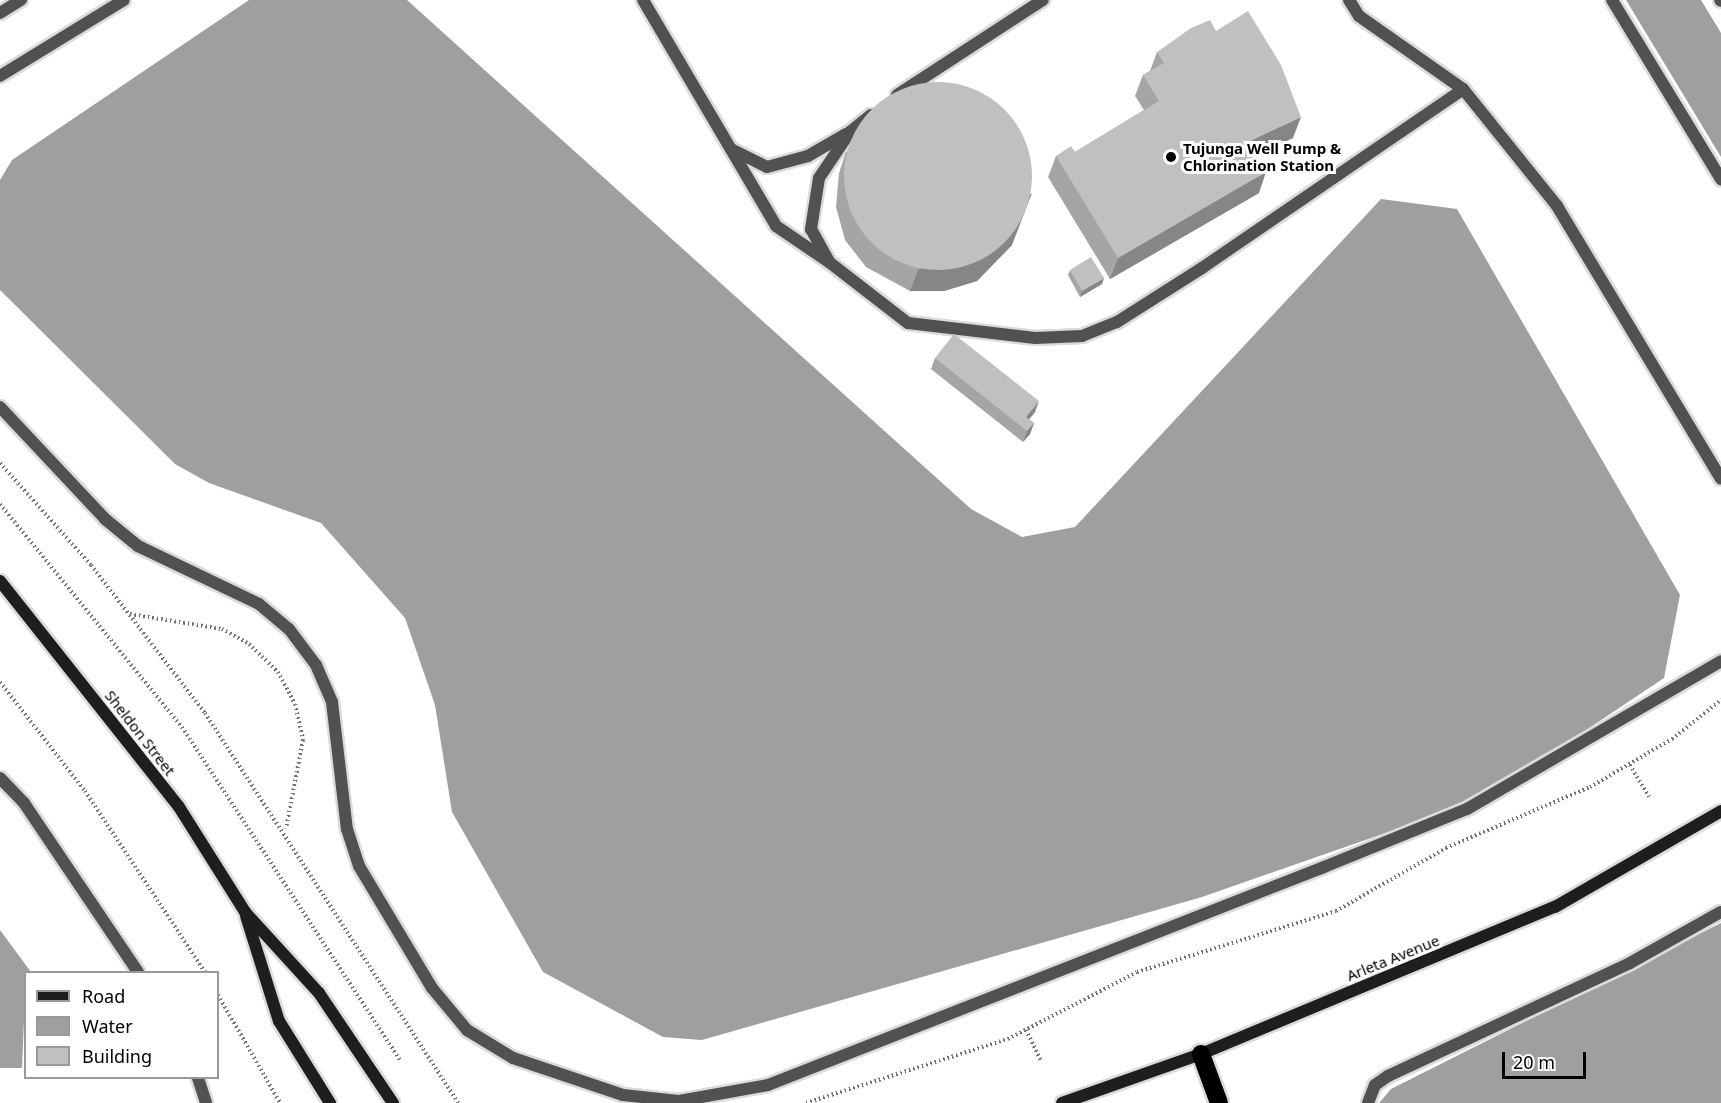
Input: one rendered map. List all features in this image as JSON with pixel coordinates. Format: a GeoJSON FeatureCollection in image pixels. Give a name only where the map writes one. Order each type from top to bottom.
{"type":"FeatureCollection","features":[{"type":"Feature","properties":{"kind":"highway"},"geometry":{"type":"LineString","coordinates":[[1201,1054],[1219,1103]]}},
{"type":"Feature","properties":{"kind":"main road","name":"Sheldon Street"},"geometry":{"type":"LineString","coordinates":[[0,581],[179,807],[245,912],[319,993],[393,1103]]}},
{"type":"Feature","properties":{"kind":"main road","name":"Arleta Avenue"},"geometry":{"type":"LineString","coordinates":[[1062,1103],[1201,1054],[1555,907],[1721,811]]}},
{"type":"Feature","properties":{"kind":"main road","name":"Sheldon Street"},"geometry":{"type":"LineString","coordinates":[[245,912],[279,1021],[330,1103]]}},
{"type":"Feature","properties":{"kind":"lane"},"geometry":{"type":"LineString","coordinates":[[0,13],[21,0]]}},
{"type":"Feature","properties":{"kind":"lane"},"geometry":{"type":"LineString","coordinates":[[0,76],[124,0]]}},
{"type":"Feature","properties":{"kind":"lane"},"geometry":{"type":"LineString","coordinates":[[643,0],[776,226],[830,262],[908,323],[1024,337],[1082,336],[1117,322],[1202,268],[1463,89]]}},
{"type":"Feature","properties":{"kind":"lane"},"geometry":{"type":"LineString","coordinates":[[730,149],[767,166],[808,156],[850,132],[1043,0]]}},
{"type":"Feature","properties":{"kind":"lane"},"geometry":{"type":"LineString","coordinates":[[1349,0],[1375,29],[1463,89],[1557,206],[1721,478]]}},
{"type":"Feature","properties":{"kind":"lane"},"geometry":{"type":"LineString","coordinates":[[1612,0],[1721,180]]}},
{"type":"Feature","properties":{"kind":"lane"},"geometry":{"type":"LineString","coordinates":[[830,262],[811,229],[819,178],[850,132]]}},
{"type":"Feature","properties":{"kind":"lane"},"geometry":{"type":"LineString","coordinates":[[0,407],[105,519],[138,546],[259,604],[289,629],[316,665],[332,702],[347,828],[359,866],[432,988],[467,1030],[513,1058],[622,1095],[679,1101],[768,1085],[1304,875],[1467,809],[1721,661]]}},
{"type":"Feature","properties":{"kind":"lane"},"geometry":{"type":"LineString","coordinates":[[0,778],[24,803],[137,971]]}},
{"type":"Feature","properties":{"kind":"lane"},"geometry":{"type":"LineString","coordinates":[[1368,1103],[1375,1085],[1388,1076],[1630,963],[1721,912]]}},
{"type":"Feature","properties":{"kind":"lane"},"geometry":{"type":"LineString","coordinates":[[199,1079],[206,1103]]}},
{"type":"Feature","properties":{"kind":"path"},"geometry":{"type":"LineString","coordinates":[[0,464],[130,614],[285,829],[458,1103]]}},
{"type":"Feature","properties":{"kind":"path"},"geometry":{"type":"LineString","coordinates":[[0,504],[182,727],[401,1062]]}},
{"type":"Feature","properties":{"kind":"path"},"geometry":{"type":"LineString","coordinates":[[130,614],[222,629],[249,644],[278,672],[295,704],[303,740],[285,829]]}},
{"type":"Feature","properties":{"kind":"path"},"geometry":{"type":"LineString","coordinates":[[0,684],[86,791],[204,971]]}},
{"type":"Feature","properties":{"kind":"path"},"geometry":{"type":"LineString","coordinates":[[806,1103],[869,1079],[953,1060],[1026,1030],[1122,978],[1351,905],[1446,848],[1555,804],[1630,765],[1721,700]]}},
{"type":"Feature","properties":{"kind":"path"},"geometry":{"type":"LineString","coordinates":[[1630,765],[1649,797]]}},
{"type":"Feature","properties":{"kind":"path"},"geometry":{"type":"LineString","coordinates":[[219,997],[279,1103]]}},
{"type":"Feature","properties":{"kind":"path"},"geometry":{"type":"LineString","coordinates":[[1026,1030],[1041,1061]]}},
{"type":"Feature","properties":{"kind":"water"},"geometry":{"type":"Polygon","coordinates":[[[249,0],[407,0],[971,509],[1022,537],[1075,527],[1381,199],[1457,209],[1680,595],[1664,678],[1483,799],[1202,897],[702,1040],[663,1037],[543,972],[452,812],[435,705],[405,618],[321,523],[209,483],[175,464],[0,290],[0,180],[12,160],[249,0]]]}},
{"type":"Feature","properties":{"kind":"water"},"geometry":{"type":"Polygon","coordinates":[[[1626,0],[1701,0],[1721,33],[1721,157],[1626,0]]]}},
{"type":"Feature","properties":{"kind":"water"},"geometry":{"type":"Polygon","coordinates":[[[1721,923],[1721,1103],[1379,1103],[1391,1089],[1721,923]]]}},
{"type":"Feature","properties":{"kind":"water"},"geometry":{"type":"Polygon","coordinates":[[[0,930],[30,971],[24,971],[22,1068],[0,1068],[0,930]]]}},
{"type":"Feature","properties":{"kind":"building","name":"Tujunga Well Pump & Chlorination Station"},"geometry":{"type":"Polygon","coordinates":[[[1248,11],[1281,65],[1301,117],[1248,142],[1266,172],[1118,258],[1056,156],[1071,146],[1075,152],[1159,101],[1143,75],[1164,63],[1157,52],[1191,28],[1210,20],[1216,31],[1248,11]]]}},
{"type":"Feature","properties":{"kind":"building"},"geometry":{"type":"Polygon","coordinates":[[[938,82],[974,89],[990,98],[1004,110],[1016,124],[1025,140],[1032,176],[1025,212],[1016,228],[1004,242],[990,254],[974,263],[938,270],[902,263],[886,254],[872,242],[860,228],[851,212],[844,176],[851,140],[860,124],[872,110],[886,98],[902,89],[938,82]]]}},
{"type":"Feature","properties":{"kind":"building"},"geometry":{"type":"Polygon","coordinates":[[[1091,257],[1104,278],[1082,291],[1070,270],[1091,257]]]}},
{"type":"Feature","properties":{"kind":"building"},"geometry":{"type":"Polygon","coordinates":[[[954,334],[1039,401],[1026,417],[1034,423],[1027,431],[935,358],[954,334]]]}},
{"type":"Feature","properties":{"kind":"place","name":"Tujunga Well Pump & Chlorination Station"},"geometry":{"type":"Point","coordinates":[1171,157]}}]}
